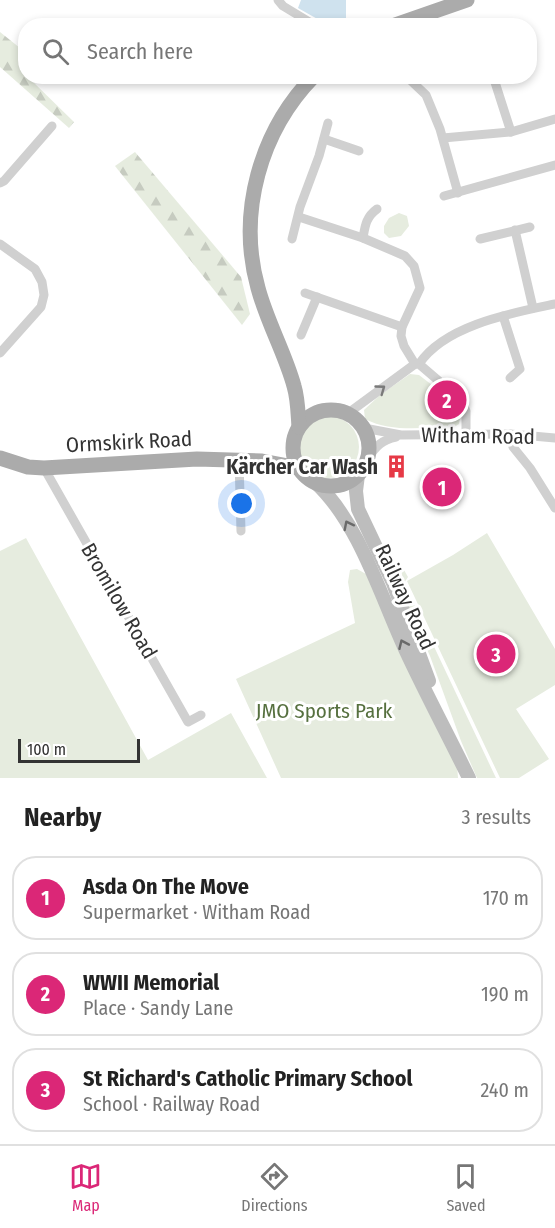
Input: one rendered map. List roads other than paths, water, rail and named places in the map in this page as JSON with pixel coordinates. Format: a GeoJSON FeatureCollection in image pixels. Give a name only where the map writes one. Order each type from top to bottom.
{"type":"FeatureCollection","features":[{"type":"Feature","properties":{"kind":"main road"},"geometry":{"type":"LineString","coordinates":[[415,18],[467,0]]}},
{"type":"Feature","properties":{"kind":"main road"},"geometry":{"type":"LineString","coordinates":[[307,84],[294,100],[274,132],[259,170],[250,224],[257,287],[272,329],[295,388],[303,399],[321,411]]}},
{"type":"Feature","properties":{"kind":"main road"},"geometry":{"type":"LineString","coordinates":[[295,388],[299,427],[293,446],[294,458],[299,468],[306,477],[327,486],[338,486],[358,476],[368,458],[369,448],[364,428],[357,420],[339,411],[321,411],[299,427]]}},
{"type":"Feature","properties":{"kind":"main road"},"geometry":{"type":"LineString","coordinates":[[262,462],[293,446]]}},
{"type":"Feature","properties":{"kind":"main road","name":"Ormskirk Road"},"geometry":{"type":"LineString","coordinates":[[0,458],[28,467],[44,468],[197,459],[262,462],[299,468]]}},
{"type":"Feature","properties":{"kind":"main road","name":"Railway Road"},"geometry":{"type":"LineString","coordinates":[[358,476],[356,491],[358,509],[393,583],[448,734]]}},
{"type":"Feature","properties":{"kind":"main road","name":"Railway Road"},"geometry":{"type":"LineString","coordinates":[[316,483],[339,508],[363,555],[406,652],[469,778]]}},
{"type":"Feature","properties":{"kind":"main road"},"geometry":{"type":"LineString","coordinates":[[363,555],[370,535]]}},
{"type":"Feature","properties":{"kind":"street"},"geometry":{"type":"LineString","coordinates":[[278,0],[283,6],[303,18]]}},
{"type":"Feature","properties":{"kind":"street"},"geometry":{"type":"LineString","coordinates":[[415,84],[426,94],[443,138],[458,193]]}},
{"type":"Feature","properties":{"kind":"street"},"geometry":{"type":"LineString","coordinates":[[496,84],[511,132]]}},
{"type":"Feature","properties":{"kind":"street"},"geometry":{"type":"LineString","coordinates":[[443,138],[511,132],[554,122]]}},
{"type":"Feature","properties":{"kind":"street"},"geometry":{"type":"LineString","coordinates":[[292,239],[300,207],[328,123]]}},
{"type":"Feature","properties":{"kind":"street"},"geometry":{"type":"LineString","coordinates":[[0,183],[52,126]]}},
{"type":"Feature","properties":{"kind":"street"},"geometry":{"type":"LineString","coordinates":[[324,139],[360,153]]}},
{"type":"Feature","properties":{"kind":"street"},"geometry":{"type":"LineString","coordinates":[[444,196],[555,165]]}},
{"type":"Feature","properties":{"kind":"street"},"geometry":{"type":"LineString","coordinates":[[363,238],[370,214],[378,209]]}},
{"type":"Feature","properties":{"kind":"street"},"geometry":{"type":"LineString","coordinates":[[298,218],[363,238],[405,256],[414,266],[420,288],[402,327],[401,336],[404,346],[417,364],[461,400],[466,411],[466,434]]}},
{"type":"Feature","properties":{"kind":"street"},"geometry":{"type":"LineString","coordinates":[[480,239],[530,226]]}},
{"type":"Feature","properties":{"kind":"street"},"geometry":{"type":"LineString","coordinates":[[515,230],[533,308]]}},
{"type":"Feature","properties":{"kind":"street"},"geometry":{"type":"LineString","coordinates":[[0,244],[35,269],[42,282],[44,295],[41,307],[0,353]]}},
{"type":"Feature","properties":{"kind":"street"},"geometry":{"type":"LineString","coordinates":[[305,293],[402,327]]}},
{"type":"Feature","properties":{"kind":"street"},"geometry":{"type":"LineString","coordinates":[[301,335],[317,297]]}},
{"type":"Feature","properties":{"kind":"street"},"geometry":{"type":"LineString","coordinates":[[347,414],[417,364],[433,347],[464,330],[503,316],[555,304]]}},
{"type":"Feature","properties":{"kind":"street"},"geometry":{"type":"LineString","coordinates":[[503,316],[520,369],[510,378]]}},
{"type":"Feature","properties":{"kind":"street","name":"Witham Road"},"geometry":{"type":"LineString","coordinates":[[364,428],[401,435],[510,434],[555,438]]}},
{"type":"Feature","properties":{"kind":"street"},"geometry":{"type":"LineString","coordinates":[[510,434],[513,447],[530,468],[555,508]]}},
{"type":"Feature","properties":{"kind":"street","name":"Witham Road"},"geometry":{"type":"LineString","coordinates":[[368,458],[381,442],[401,435]]}},
{"type":"Feature","properties":{"kind":"street"},"geometry":{"type":"LineString","coordinates":[[239,460],[241,531]]}},
{"type":"Feature","properties":{"kind":"street","name":"Bromilow Road"},"geometry":{"type":"LineString","coordinates":[[44,468],[188,722],[201,715]]}},
{"type":"Feature","properties":{"kind":"water"},"geometry":{"type":"Polygon","coordinates":[[[301,0],[346,0],[346,18],[316,18],[298,8],[301,0]]]}},
{"type":"Feature","properties":{"kind":"place","name":"WWII Memorial"},"geometry":{"type":"Point","coordinates":[447,400]}},
{"type":"Feature","properties":{"kind":"place","name":"Kärcher Car Wash"},"geometry":{"type":"Point","coordinates":[396,467]}},
{"type":"Feature","properties":{"kind":"place","name":"Asda On The Move"},"geometry":{"type":"Point","coordinates":[442,487]}},
{"type":"Feature","properties":{"kind":"place","name":"St Richard's Catholic Primary School"},"geometry":{"type":"Point","coordinates":[496,654]}},
{"type":"Feature","properties":{"kind":"park label","name":"JMO Sports Park"},"geometry":{"type":"Point","coordinates":[324,711]}}]}
